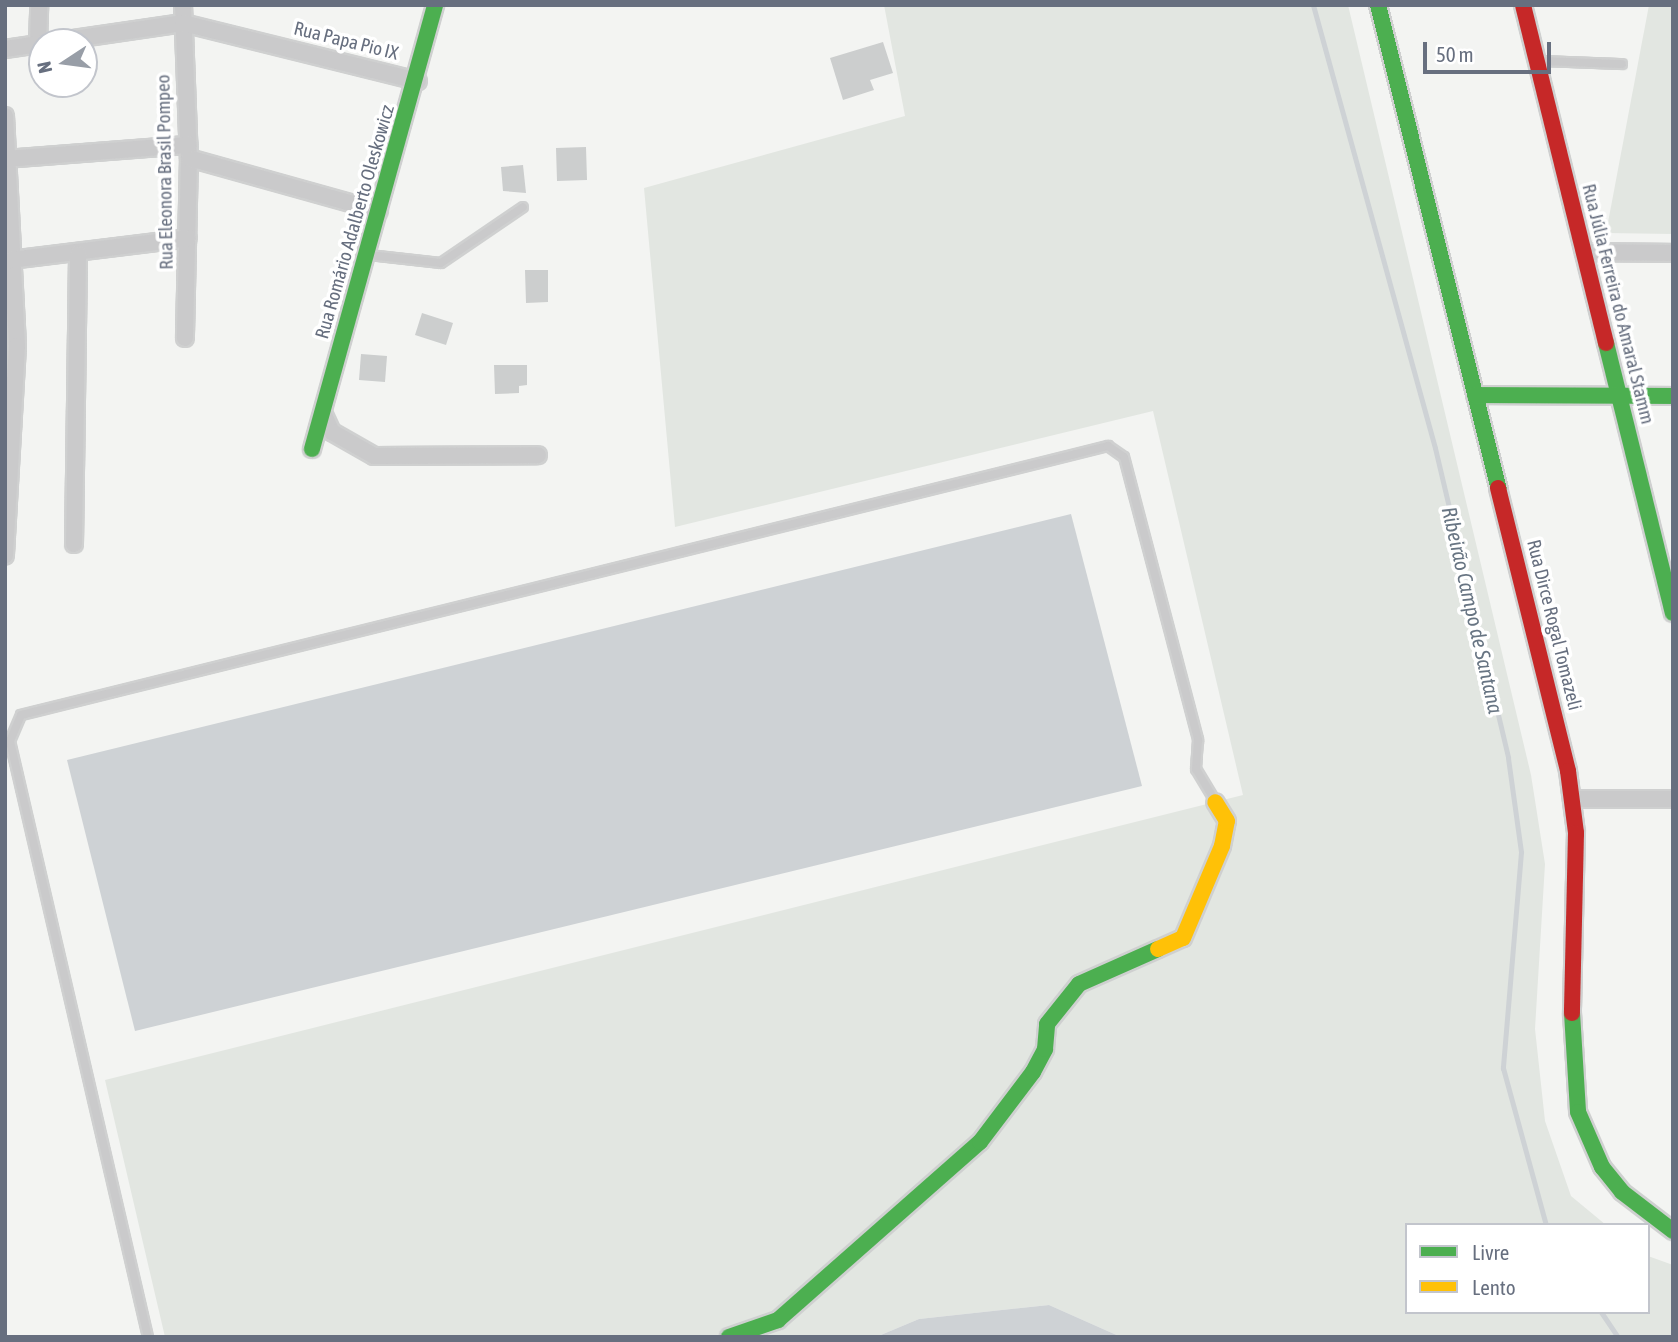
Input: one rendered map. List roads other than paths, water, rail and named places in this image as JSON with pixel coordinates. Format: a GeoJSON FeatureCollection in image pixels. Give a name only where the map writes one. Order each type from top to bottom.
{"type":"FeatureCollection","features":[{"type":"Feature","properties":{"kind":"street"},"geometry":{"type":"LineString","coordinates":[[38,5],[38,28]]}},
{"type":"Feature","properties":{"kind":"street","name":"Rua Eleonora Brasil Pompeo"},"geometry":{"type":"LineString","coordinates":[[183,5],[189,151],[185,338]]}},
{"type":"Feature","properties":{"kind":"street","name":"Rua Romário Adalberto Oleskowicz"},"geometry":{"type":"LineString","coordinates":[[312,449],[418,80],[435,5]]}},
{"type":"Feature","properties":{"kind":"street","name":"Rua Dirce Rogal Tomazeli"},"geometry":{"type":"LineString","coordinates":[[1378,5],[1573,799],[1571,1059],[1578,1112],[1609,1175],[1673,1231]]}},
{"type":"Feature","properties":{"kind":"street","name":"Rua Júlia Ferreira do Amaral Stamm"},"geometry":{"type":"LineString","coordinates":[[1523,5],[1673,613]]}},
{"type":"Feature","properties":{"kind":"street"},"geometry":{"type":"LineString","coordinates":[[98,34],[183,23]]}},
{"type":"Feature","properties":{"kind":"street","name":"Rua Papa Pio IX"},"geometry":{"type":"LineString","coordinates":[[183,23],[418,80]]}},
{"type":"Feature","properties":{"kind":"street"},"geometry":{"type":"LineString","coordinates":[[5,49],[28,44]]}},
{"type":"Feature","properties":{"kind":"street"},"geometry":{"type":"LineString","coordinates":[[5,116],[10,260],[17,346],[5,556]]}},
{"type":"Feature","properties":{"kind":"street"},"geometry":{"type":"LineString","coordinates":[[6,159],[189,151],[379,211]]}},
{"type":"Feature","properties":{"kind":"street"},"geometry":{"type":"LineString","coordinates":[[10,260],[78,254],[188,238]]}},
{"type":"Feature","properties":{"kind":"street"},"geometry":{"type":"LineString","coordinates":[[1584,252],[1673,253]]}},
{"type":"Feature","properties":{"kind":"street"},"geometry":{"type":"LineString","coordinates":[[74,544],[78,254]]}},
{"type":"Feature","properties":{"kind":"street"},"geometry":{"type":"LineString","coordinates":[[1475,395],[1673,396]]}},
{"type":"Feature","properties":{"kind":"street"},"geometry":{"type":"LineString","coordinates":[[323,413],[332,432],[373,456],[538,455]]}},
{"type":"Feature","properties":{"kind":"street"},"geometry":{"type":"LineString","coordinates":[[1654,538],[1673,538]]}},
{"type":"Feature","properties":{"kind":"street"},"geometry":{"type":"LineString","coordinates":[[1573,799],[1673,799]]}},
{"type":"Feature","properties":{"kind":"street"},"geometry":{"type":"LineString","coordinates":[[729,1337],[778,1320],[899,1220],[950,1163],[980,1142],[1033,1072],[1045,1049],[1047,1024],[1079,984],[1183,938],[1222,846],[1227,821],[1215,802]]}},
{"type":"Feature","properties":{"kind":"lane"},"geometry":{"type":"LineString","coordinates":[[1537,61],[1622,64]]}},
{"type":"Feature","properties":{"kind":"lane"},"geometry":{"type":"LineString","coordinates":[[367,255],[442,263],[523,207]]}},
{"type":"Feature","properties":{"kind":"lane"},"geometry":{"type":"LineString","coordinates":[[148,1337],[10,741],[21,715],[1108,446],[1124,457],[1198,740],[1196,769],[1215,802]]}},
{"type":"Feature","properties":{"kind":"waterway","name":"Ribeirão Campo de Santana"},"geometry":{"type":"LineString","coordinates":[[1313,5],[1435,448],[1508,758],[1521,852],[1503,1068],[1545,1223]]}},
{"type":"Feature","properties":{"kind":"waterway","name":"Ribeirão Campo de Santana"},"geometry":{"type":"LineString","coordinates":[[1602,1314],[1618,1337]]}}]}
